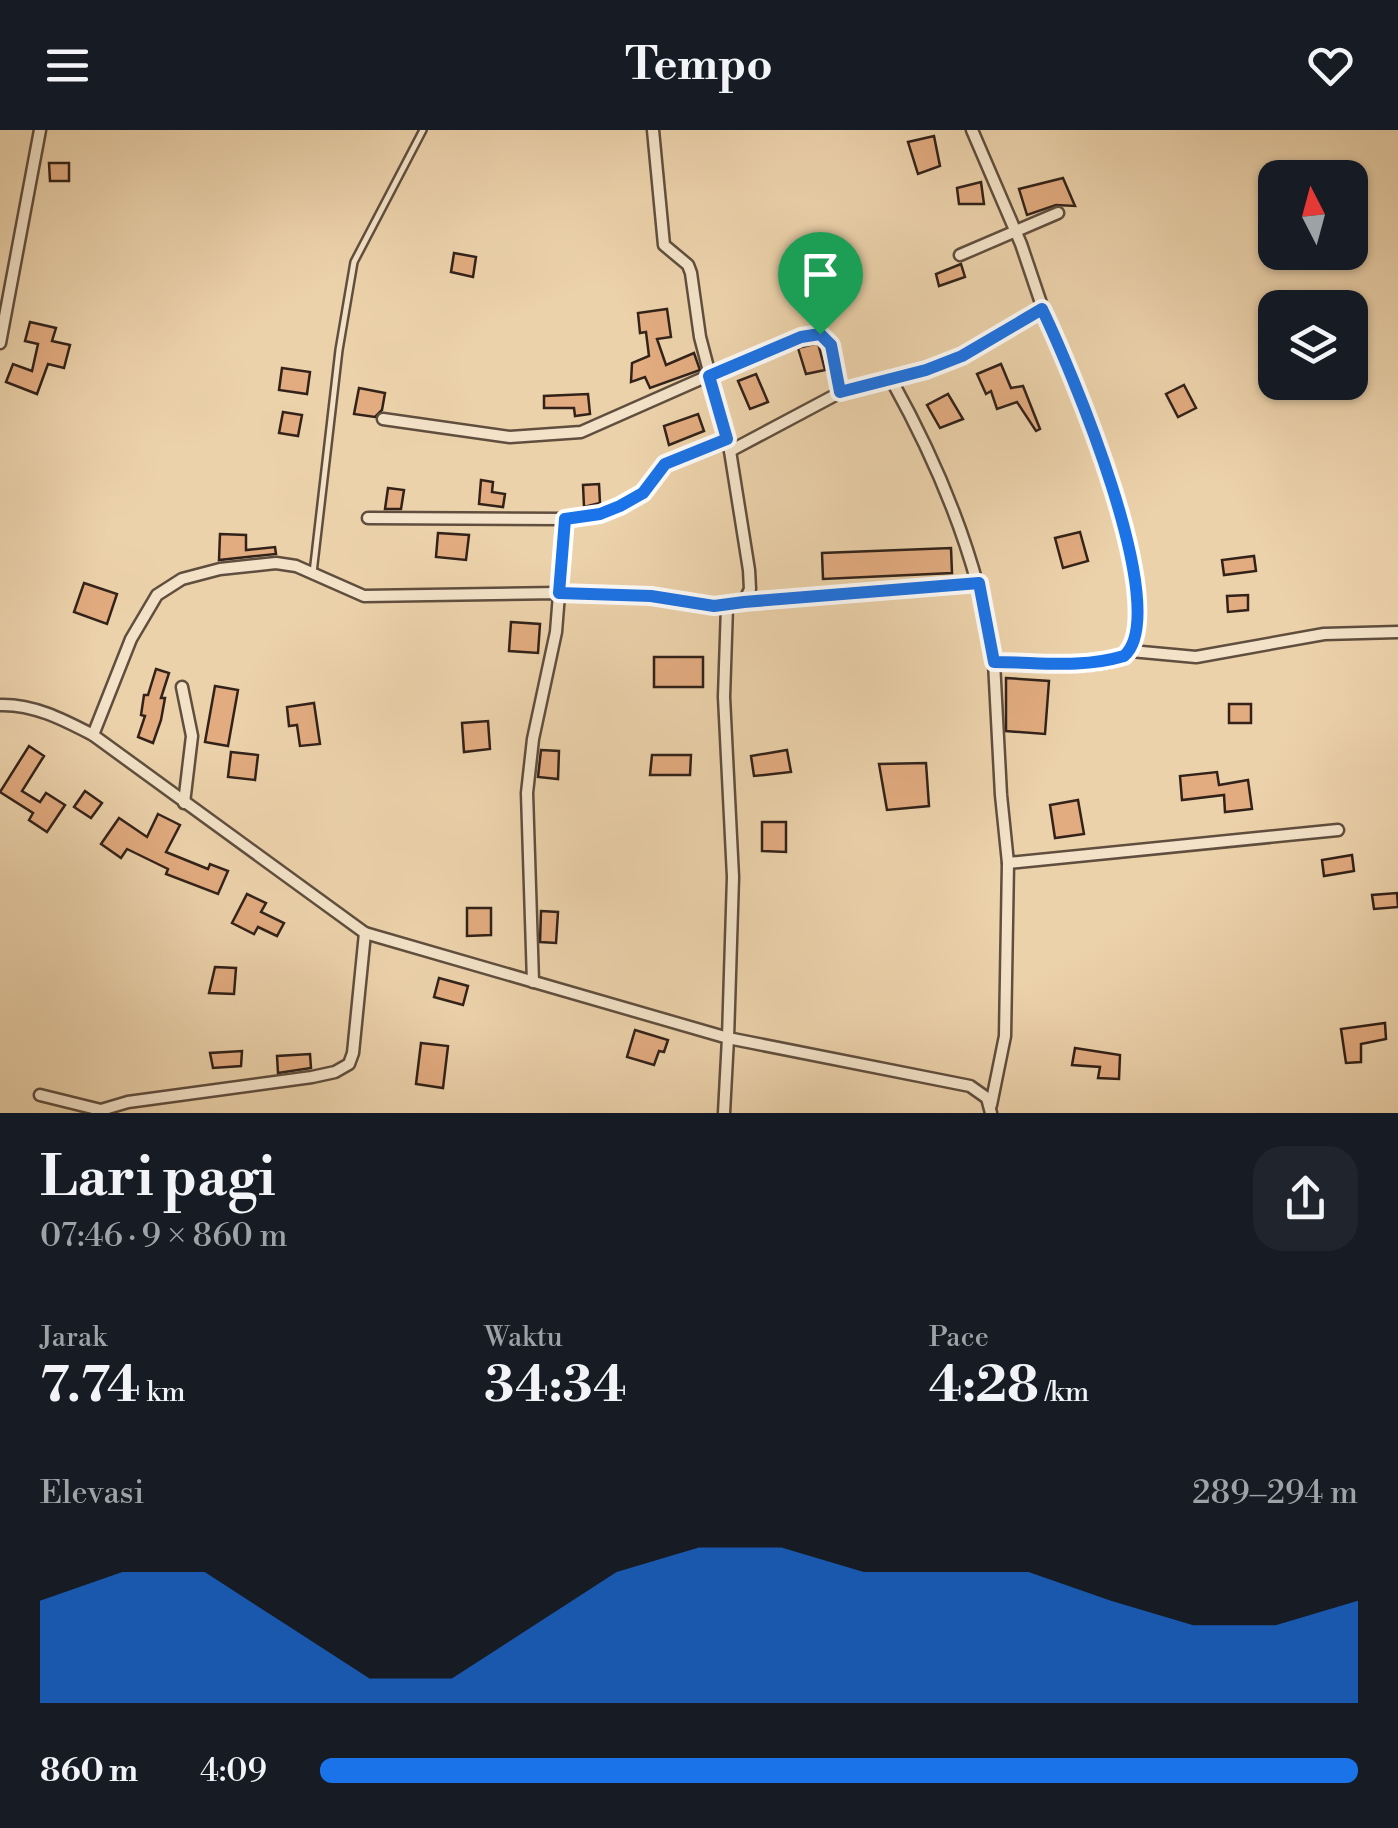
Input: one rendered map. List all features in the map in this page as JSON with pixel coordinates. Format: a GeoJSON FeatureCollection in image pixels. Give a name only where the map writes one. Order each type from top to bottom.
{"type":"FeatureCollection","features":[{"type":"Feature","properties":{"kind":"street"},"geometry":{"type":"LineString","coordinates":[[0,343],[40,130]]}},
{"type":"Feature","properties":{"kind":"street"},"geometry":{"type":"LineString","coordinates":[[654,130],[664,245],[692,272],[700,337],[728,445],[749,570],[750,589],[744,602]]}},
{"type":"Feature","properties":{"kind":"street"},"geometry":{"type":"LineString","coordinates":[[972,130],[1016,230],[1042,309],[1073,375],[1126,532],[1137,591],[1136,625],[1130,651],[1124,656],[1102,663],[1066,666],[994,662]]}},
{"type":"Feature","properties":{"kind":"street"},"geometry":{"type":"LineString","coordinates":[[960,255],[1058,213]]}},
{"type":"Feature","properties":{"kind":"street"},"geometry":{"type":"LineString","coordinates":[[368,518],[565,519],[600,514],[643,493],[665,464],[728,445],[840,392],[892,381],[962,356],[1042,309]]}},
{"type":"Feature","properties":{"kind":"street"},"geometry":{"type":"LineString","coordinates":[[383,419],[510,437],[581,432],[801,337],[820,334],[831,345],[840,392]]}},
{"type":"Feature","properties":{"kind":"street"},"geometry":{"type":"LineString","coordinates":[[892,381],[964,534],[979,583],[994,662],[1008,864],[1006,1036],[991,1109]]}},
{"type":"Feature","properties":{"kind":"street"},"geometry":{"type":"LineString","coordinates":[[533,982],[527,793],[559,593],[565,519]]}},
{"type":"Feature","properties":{"kind":"street"},"geometry":{"type":"LineString","coordinates":[[93,736],[130,639],[157,595],[182,579],[220,570],[276,563],[314,572],[364,596],[559,593],[651,596],[727,606],[979,583]]}},
{"type":"Feature","properties":{"kind":"street"},"geometry":{"type":"LineString","coordinates":[[724,1113],[734,876],[724,697],[727,606]]}},
{"type":"Feature","properties":{"kind":"street"},"geometry":{"type":"LineString","coordinates":[[1130,651],[1196,656],[1324,634],[1398,632]]}},
{"type":"Feature","properties":{"kind":"street"},"geometry":{"type":"LineString","coordinates":[[182,687],[192,736],[184,803]]}},
{"type":"Feature","properties":{"kind":"street"},"geometry":{"type":"LineString","coordinates":[[0,705],[57,716],[93,736],[365,933],[728,1038],[977,1090],[995,1088]]}},
{"type":"Feature","properties":{"kind":"street"},"geometry":{"type":"LineString","coordinates":[[1008,864],[1338,830]]}},
{"type":"Feature","properties":{"kind":"street"},"geometry":{"type":"LineString","coordinates":[[40,1095],[101,1111],[128,1102],[335,1072],[349,1064],[353,1053],[365,933]]}},
{"type":"Feature","properties":{"kind":"street"},"geometry":{"type":"LineString","coordinates":[[977,1090],[991,1109]]}},
{"type":"Feature","properties":{"kind":"lane"},"geometry":{"type":"LineString","coordinates":[[314,572],[339,350],[354,262],[423,130]]}},
{"type":"Feature","properties":{"kind":"building"},"geometry":{"type":"Polygon","coordinates":[[[934,136],[940,166],[918,174],[908,142],[934,136]]]}},
{"type":"Feature","properties":{"kind":"building"},"geometry":{"type":"Polygon","coordinates":[[[49,163],[69,163],[69,181],[50,181],[49,163]]]}},
{"type":"Feature","properties":{"kind":"building"},"geometry":{"type":"Polygon","coordinates":[[[1063,178],[1075,206],[1056,205],[1027,215],[1019,189],[1063,178]]]}},
{"type":"Feature","properties":{"kind":"building"},"geometry":{"type":"Polygon","coordinates":[[[981,182],[984,204],[959,204],[957,188],[981,182]]]}},
{"type":"Feature","properties":{"kind":"building"},"geometry":{"type":"Polygon","coordinates":[[[454,253],[476,257],[473,277],[451,272],[454,253]]]}},
{"type":"Feature","properties":{"kind":"building"},"geometry":{"type":"Polygon","coordinates":[[[961,264],[965,277],[939,286],[936,274],[961,264]]]}},
{"type":"Feature","properties":{"kind":"building"},"geometry":{"type":"Polygon","coordinates":[[[667,309],[671,337],[657,339],[666,365],[694,353],[700,370],[650,388],[645,377],[631,382],[632,363],[649,356],[646,332],[640,333],[638,313],[667,309]]]}},
{"type":"Feature","properties":{"kind":"building"},"geometry":{"type":"Polygon","coordinates":[[[30,322],[56,328],[52,341],[70,345],[64,368],[48,364],[37,394],[6,382],[13,364],[32,371],[38,344],[25,341],[30,322]]]}},
{"type":"Feature","properties":{"kind":"building"},"geometry":{"type":"Polygon","coordinates":[[[818,343],[825,370],[806,374],[798,348],[818,343]]]}},
{"type":"Feature","properties":{"kind":"building"},"geometry":{"type":"Polygon","coordinates":[[[1001,364],[1011,388],[1023,386],[1040,429],[1036,431],[1017,402],[997,409],[991,391],[986,394],[977,374],[1001,364]]]}},
{"type":"Feature","properties":{"kind":"building"},"geometry":{"type":"Polygon","coordinates":[[[282,368],[310,372],[307,394],[279,390],[282,368]]]}},
{"type":"Feature","properties":{"kind":"building"},"geometry":{"type":"Polygon","coordinates":[[[756,374],[768,402],[750,409],[738,381],[756,374]]]}},
{"type":"Feature","properties":{"kind":"building"},"geometry":{"type":"Polygon","coordinates":[[[1184,385],[1196,408],[1178,417],[1166,394],[1184,385]]]}},
{"type":"Feature","properties":{"kind":"building"},"geometry":{"type":"Polygon","coordinates":[[[359,388],[385,393],[382,410],[375,417],[354,414],[359,388]]]}},
{"type":"Feature","properties":{"kind":"building"},"geometry":{"type":"Polygon","coordinates":[[[588,394],[590,414],[575,416],[574,408],[544,408],[544,396],[588,394]]]}},
{"type":"Feature","properties":{"kind":"building"},"geometry":{"type":"Polygon","coordinates":[[[948,394],[963,419],[940,428],[927,405],[948,394]]]}},
{"type":"Feature","properties":{"kind":"building"},"geometry":{"type":"Polygon","coordinates":[[[283,412],[302,415],[298,436],[279,433],[283,412]]]}},
{"type":"Feature","properties":{"kind":"building"},"geometry":{"type":"Polygon","coordinates":[[[698,414],[704,431],[669,445],[664,426],[698,414]]]}},
{"type":"Feature","properties":{"kind":"building"},"geometry":{"type":"Polygon","coordinates":[[[481,480],[493,482],[492,492],[505,494],[503,507],[479,504],[481,480]]]}},
{"type":"Feature","properties":{"kind":"building"},"geometry":{"type":"Polygon","coordinates":[[[599,484],[600,503],[584,507],[583,485],[599,484]]]}},
{"type":"Feature","properties":{"kind":"building"},"geometry":{"type":"Polygon","coordinates":[[[388,488],[404,490],[401,509],[385,509],[388,488]]]}},
{"type":"Feature","properties":{"kind":"building"},"geometry":{"type":"Polygon","coordinates":[[[1080,532],[1088,561],[1063,568],[1055,538],[1080,532]]]}},
{"type":"Feature","properties":{"kind":"building"},"geometry":{"type":"Polygon","coordinates":[[[438,533],[469,535],[466,560],[436,557],[438,533]]]}},
{"type":"Feature","properties":{"kind":"building"},"geometry":{"type":"Polygon","coordinates":[[[220,534],[246,535],[246,550],[275,547],[276,554],[219,560],[220,534]]]}},
{"type":"Feature","properties":{"kind":"building"},"geometry":{"type":"Polygon","coordinates":[[[951,548],[952,573],[823,579],[822,553],[951,548]]]}},
{"type":"Feature","properties":{"kind":"building"},"geometry":{"type":"Polygon","coordinates":[[[1254,556],[1256,571],[1224,575],[1222,560],[1254,556]]]}},
{"type":"Feature","properties":{"kind":"building"},"geometry":{"type":"Polygon","coordinates":[[[84,583],[117,594],[107,624],[74,612],[84,583]]]}},
{"type":"Feature","properties":{"kind":"building"},"geometry":{"type":"Polygon","coordinates":[[[1248,595],[1248,610],[1228,612],[1227,596],[1248,595]]]}},
{"type":"Feature","properties":{"kind":"building"},"geometry":{"type":"Polygon","coordinates":[[[511,622],[540,624],[538,653],[509,651],[511,622]]]}},
{"type":"Feature","properties":{"kind":"building"},"geometry":{"type":"Polygon","coordinates":[[[654,657],[703,657],[703,687],[654,687],[654,657]]]}},
{"type":"Feature","properties":{"kind":"building"},"geometry":{"type":"Polygon","coordinates":[[[156,669],[169,673],[153,743],[138,737],[145,716],[141,715],[144,695],[148,695],[156,669]]]}},
{"type":"Feature","properties":{"kind":"building"},"geometry":{"type":"Polygon","coordinates":[[[1006,678],[1049,681],[1045,734],[1006,731],[1006,678]]]}},
{"type":"Feature","properties":{"kind":"building"},"geometry":{"type":"Polygon","coordinates":[[[215,686],[238,690],[228,746],[205,742],[215,686]]]}},
{"type":"Feature","properties":{"kind":"building"},"geometry":{"type":"Polygon","coordinates":[[[314,703],[320,744],[300,746],[297,725],[289,726],[287,707],[314,703]]]}},
{"type":"Feature","properties":{"kind":"building"},"geometry":{"type":"Polygon","coordinates":[[[1229,704],[1251,704],[1251,723],[1229,723],[1229,704]]]}},
{"type":"Feature","properties":{"kind":"building"},"geometry":{"type":"Polygon","coordinates":[[[488,721],[490,749],[464,752],[462,723],[488,721]]]}},
{"type":"Feature","properties":{"kind":"building"},"geometry":{"type":"Polygon","coordinates":[[[29,746],[44,756],[22,791],[40,802],[46,793],[65,805],[47,832],[29,820],[33,813],[0,792],[29,746]]]}},
{"type":"Feature","properties":{"kind":"building"},"geometry":{"type":"Polygon","coordinates":[[[541,750],[559,751],[558,779],[538,777],[541,750]]]}},
{"type":"Feature","properties":{"kind":"building"},"geometry":{"type":"Polygon","coordinates":[[[787,750],[791,772],[754,776],[751,756],[787,750]]]}},
{"type":"Feature","properties":{"kind":"building"},"geometry":{"type":"Polygon","coordinates":[[[231,752],[258,755],[255,780],[228,777],[231,752]]]}},
{"type":"Feature","properties":{"kind":"building"},"geometry":{"type":"Polygon","coordinates":[[[652,755],[691,755],[690,775],[650,775],[652,755]]]}},
{"type":"Feature","properties":{"kind":"building"},"geometry":{"type":"Polygon","coordinates":[[[926,763],[929,806],[887,810],[879,764],[926,763]]]}},
{"type":"Feature","properties":{"kind":"building"},"geometry":{"type":"Polygon","coordinates":[[[1217,772],[1219,785],[1248,780],[1252,809],[1225,812],[1224,795],[1182,800],[1180,776],[1217,772]]]}},
{"type":"Feature","properties":{"kind":"building"},"geometry":{"type":"Polygon","coordinates":[[[85,791],[102,803],[91,818],[74,807],[85,791]]]}},
{"type":"Feature","properties":{"kind":"building"},"geometry":{"type":"Polygon","coordinates":[[[1078,800],[1084,834],[1055,838],[1050,805],[1078,800]]]}},
{"type":"Feature","properties":{"kind":"building"},"geometry":{"type":"Polygon","coordinates":[[[158,814],[180,825],[166,852],[208,869],[210,864],[228,871],[218,894],[166,874],[168,869],[127,849],[121,858],[101,844],[119,818],[147,837],[158,814]]]}},
{"type":"Feature","properties":{"kind":"building"},"geometry":{"type":"Polygon","coordinates":[[[762,822],[786,822],[786,852],[762,851],[762,822]]]}},
{"type":"Feature","properties":{"kind":"building"},"geometry":{"type":"Polygon","coordinates":[[[1352,855],[1354,871],[1324,876],[1322,860],[1352,855]]]}},
{"type":"Feature","properties":{"kind":"building"},"geometry":{"type":"Polygon","coordinates":[[[1397,893],[1398,907],[1374,909],[1372,895],[1397,893]]]}},
{"type":"Feature","properties":{"kind":"building"},"geometry":{"type":"Polygon","coordinates":[[[247,894],[266,903],[261,912],[284,923],[277,936],[258,927],[254,934],[232,923],[247,894]]]}},
{"type":"Feature","properties":{"kind":"building"},"geometry":{"type":"Polygon","coordinates":[[[467,908],[491,908],[491,935],[467,936],[467,908]]]}},
{"type":"Feature","properties":{"kind":"building"},"geometry":{"type":"Polygon","coordinates":[[[541,911],[558,912],[556,943],[540,942],[541,911]]]}},
{"type":"Feature","properties":{"kind":"building"},"geometry":{"type":"Polygon","coordinates":[[[215,967],[236,968],[234,994],[209,993],[215,967]]]}},
{"type":"Feature","properties":{"kind":"building"},"geometry":{"type":"Polygon","coordinates":[[[439,978],[468,986],[463,1005],[434,997],[439,978]]]}},
{"type":"Feature","properties":{"kind":"building"},"geometry":{"type":"Polygon","coordinates":[[[1385,1023],[1386,1039],[1361,1044],[1361,1062],[1346,1063],[1341,1029],[1385,1023]]]}},
{"type":"Feature","properties":{"kind":"building"},"geometry":{"type":"Polygon","coordinates":[[[635,1030],[668,1040],[654,1065],[627,1057],[635,1030]]]}},
{"type":"Feature","properties":{"kind":"building"},"geometry":{"type":"Polygon","coordinates":[[[421,1043],[448,1046],[443,1088],[416,1084],[421,1043]]]}},
{"type":"Feature","properties":{"kind":"building"},"geometry":{"type":"Polygon","coordinates":[[[1075,1048],[1120,1055],[1119,1079],[1098,1078],[1100,1067],[1072,1065],[1075,1048]]]}},
{"type":"Feature","properties":{"kind":"building"},"geometry":{"type":"Polygon","coordinates":[[[242,1051],[241,1066],[213,1068],[210,1053],[242,1051]]]}},
{"type":"Feature","properties":{"kind":"building"},"geometry":{"type":"Polygon","coordinates":[[[310,1054],[311,1068],[278,1073],[277,1056],[310,1054]]]}},
{"type":"Feature","properties":{"kind":"route"},"geometry":{"type":"LineString","coordinates":[[1042,309],[1073,375],[1126,532],[1137,591],[1130,651],[1102,663],[1066,666],[994,662],[979,583],[727,606],[651,596],[559,593],[565,519],[600,514],[620,506],[643,493],[665,464],[727,439],[709,376],[801,337],[820,334],[831,345],[840,392],[892,381],[962,356],[1042,309]]}}]}
